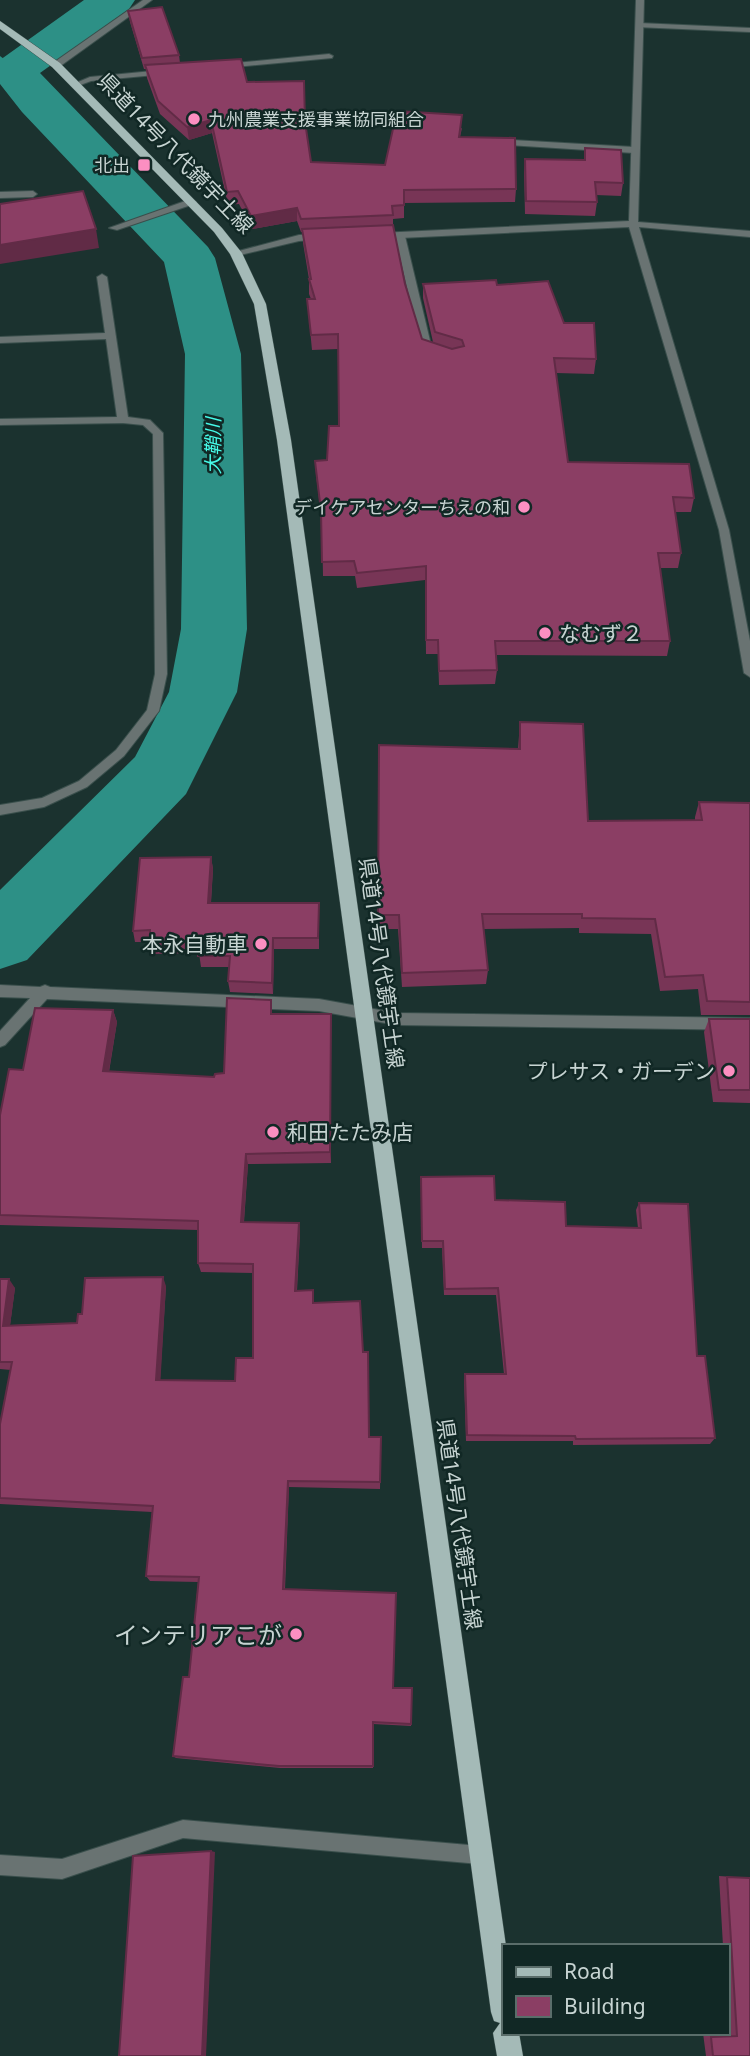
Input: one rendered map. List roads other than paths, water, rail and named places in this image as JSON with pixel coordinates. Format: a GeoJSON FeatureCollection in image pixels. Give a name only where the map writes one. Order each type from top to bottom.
{"type":"FeatureCollection","features":[{"type":"Feature","properties":{"kind":"main road","name":"県道14号八代鏡宇土線"},"geometry":{"type":"LineString","coordinates":[[0,24],[53,63],[191,202],[236,253],[260,304],[284,440],[502,2005]]}},
{"type":"Feature","properties":{"kind":"main road"},"geometry":{"type":"LineString","coordinates":[[506,2035],[510,2056]]}},
{"type":"Feature","properties":{"kind":"street"},"geometry":{"type":"LineString","coordinates":[[53,63],[148,0]]}},
{"type":"Feature","properties":{"kind":"street"},"geometry":{"type":"LineString","coordinates":[[640,0],[633,224],[724,530],[750,673]]}},
{"type":"Feature","properties":{"kind":"street"},"geometry":{"type":"LineString","coordinates":[[639,25],[750,30]]}},
{"type":"Feature","properties":{"kind":"street"},"geometry":{"type":"LineString","coordinates":[[209,67],[329,56]]}},
{"type":"Feature","properties":{"kind":"street"},"geometry":{"type":"LineString","coordinates":[[75,85],[90,79],[169,71]]}},
{"type":"Feature","properties":{"kind":"street"},"geometry":{"type":"LineString","coordinates":[[487,141],[634,150]]}},
{"type":"Feature","properties":{"kind":"street"},"geometry":{"type":"LineString","coordinates":[[0,195],[33,194]]}},
{"type":"Feature","properties":{"kind":"street"},"geometry":{"type":"LineString","coordinates":[[114,229],[191,202]]}},
{"type":"Feature","properties":{"kind":"street"},"geometry":{"type":"LineString","coordinates":[[362,236],[633,224],[750,234]]}},
{"type":"Feature","properties":{"kind":"street"},"geometry":{"type":"LineString","coordinates":[[400,236],[427,351],[447,356]]}},
{"type":"Feature","properties":{"kind":"street"},"geometry":{"type":"LineString","coordinates":[[236,253],[299,238],[337,237]]}},
{"type":"Feature","properties":{"kind":"street"},"geometry":{"type":"LineString","coordinates":[[102,277],[123,420]]}},
{"type":"Feature","properties":{"kind":"street"},"geometry":{"type":"LineString","coordinates":[[0,340],[112,336]]}},
{"type":"Feature","properties":{"kind":"street"},"geometry":{"type":"LineString","coordinates":[[0,422],[123,420],[146,422],[158,433],[161,674],[153,710],[120,752],[83,784],[44,802],[0,810]]}},
{"type":"Feature","properties":{"kind":"street"},"geometry":{"type":"LineString","coordinates":[[0,991],[319,1005],[396,1019],[750,1024]]}},
{"type":"Feature","properties":{"kind":"street"},"geometry":{"type":"LineString","coordinates":[[0,1041],[45,991]]}},
{"type":"Feature","properties":{"kind":"street"},"geometry":{"type":"LineString","coordinates":[[0,1865],[62,1869],[183,1829],[480,1856]]}},
{"type":"Feature","properties":{"kind":"waterway","name":"大鞘川"},"geometry":{"type":"LineString","coordinates":[[0,938],[161,775],[203,692],[214,629],[213,354],[189,258],[39,102],[14,71],[113,0]]}},
{"type":"Feature","properties":{"kind":"waterway"},"geometry":{"type":"LineString","coordinates":[[0,58],[14,71]]}},
{"type":"Feature","properties":{"kind":"place","name":"九州農業支援事業協同組合"},"geometry":{"type":"Point","coordinates":[194,119]}},
{"type":"Feature","properties":{"kind":"place","name":"北出"},"geometry":{"type":"Point","coordinates":[144,165]}},
{"type":"Feature","properties":{"kind":"place","name":"デイケアセンターちえの和"},"geometry":{"type":"Point","coordinates":[524,507]}},
{"type":"Feature","properties":{"kind":"place","name":"なむず２"},"geometry":{"type":"Point","coordinates":[545,633]}},
{"type":"Feature","properties":{"kind":"place","name":"本永自動車"},"geometry":{"type":"Point","coordinates":[261,944]}},
{"type":"Feature","properties":{"kind":"place","name":"プレサス・ガーデン"},"geometry":{"type":"Point","coordinates":[729,1071]}},
{"type":"Feature","properties":{"kind":"place","name":"和田たたみ店"},"geometry":{"type":"Point","coordinates":[273,1132]}},
{"type":"Feature","properties":{"kind":"place","name":"インテリアこが"},"geometry":{"type":"Point","coordinates":[296,1634]}}]}
